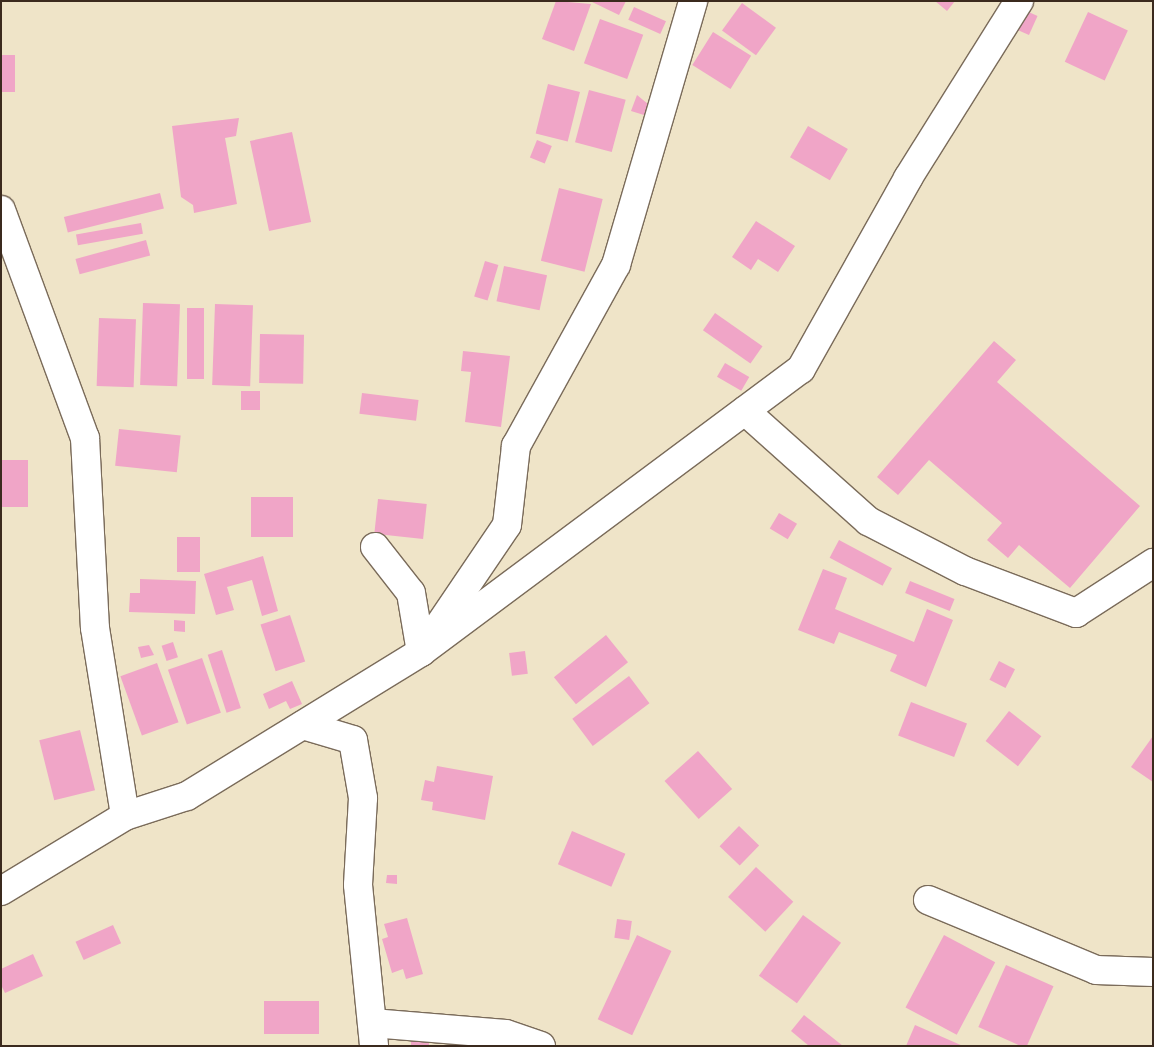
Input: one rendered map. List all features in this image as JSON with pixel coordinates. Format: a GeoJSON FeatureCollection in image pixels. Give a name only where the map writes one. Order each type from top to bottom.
{"type":"FeatureCollection","features":[{"type":"Feature","properties":{"kind":"street"},"geometry":{"type":"LineString","coordinates":[[421,652],[507,525],[516,446],[616,265],[693,1]]}},
{"type":"Feature","properties":{"kind":"street"},"geometry":{"type":"LineString","coordinates":[[1,891],[124,816],[188,796],[421,652],[801,369],[908,178],[1019,1]]}},
{"type":"Feature","properties":{"kind":"street"},"geometry":{"type":"LineString","coordinates":[[1,210],[85,438],[95,628],[124,816]]}},
{"type":"Feature","properties":{"kind":"street"},"geometry":{"type":"LineString","coordinates":[[745,411],[868,521],[965,571],[1076,613],[1153,563]]}},
{"type":"Feature","properties":{"kind":"street"},"geometry":{"type":"LineString","coordinates":[[375,547],[411,593],[421,652]]}},
{"type":"Feature","properties":{"kind":"street"},"geometry":{"type":"LineString","coordinates":[[303,725],[353,740],[363,798],[358,885],[373,1034],[506,1034],[541,1046]]}},
{"type":"Feature","properties":{"kind":"street"},"geometry":{"type":"LineString","coordinates":[[928,900],[1096,970],[1153,972]]}},
{"type":"Feature","properties":{"kind":"building"},"geometry":{"type":"Polygon","coordinates":[[[556,1],[591,4],[574,51],[542,39],[556,1]]]}},
{"type":"Feature","properties":{"kind":"building"},"geometry":{"type":"Polygon","coordinates":[[[590,1],[626,1],[619,15],[590,1]]]}},
{"type":"Feature","properties":{"kind":"building"},"geometry":{"type":"Polygon","coordinates":[[[935,1],[955,1],[947,11],[935,1]]]}},
{"type":"Feature","properties":{"kind":"building"},"geometry":{"type":"Polygon","coordinates":[[[742,3],[776,28],[756,55],[722,31],[742,3]]]}},
{"type":"Feature","properties":{"kind":"building"},"geometry":{"type":"Polygon","coordinates":[[[634,7],[666,21],[660,34],[628,20],[634,7]]]}},
{"type":"Feature","properties":{"kind":"building"},"geometry":{"type":"Polygon","coordinates":[[[1022,9],[1038,16],[1029,35],[1013,28],[1022,9]]]}},
{"type":"Feature","properties":{"kind":"building"},"geometry":{"type":"Polygon","coordinates":[[[1088,12],[1128,31],[1105,80],[1065,62],[1088,12]]]}},
{"type":"Feature","properties":{"kind":"building"},"geometry":{"type":"Polygon","coordinates":[[[600,19],[643,35],[627,79],[584,63],[600,19]]]}},
{"type":"Feature","properties":{"kind":"building"},"geometry":{"type":"Polygon","coordinates":[[[713,32],[751,56],[730,89],[692,65],[713,32]]]}},
{"type":"Feature","properties":{"kind":"building"},"geometry":{"type":"Polygon","coordinates":[[[1,55],[15,55],[15,92],[1,92],[1,55]]]}},
{"type":"Feature","properties":{"kind":"building"},"geometry":{"type":"Polygon","coordinates":[[[548,84],[580,92],[568,141],[536,133],[548,84]]]}},
{"type":"Feature","properties":{"kind":"building"},"geometry":{"type":"Polygon","coordinates":[[[589,90],[626,100],[612,152],[575,142],[589,90]]]}},
{"type":"Feature","properties":{"kind":"building"},"geometry":{"type":"Polygon","coordinates":[[[637,95],[648,104],[644,115],[631,111],[637,95]]]}},
{"type":"Feature","properties":{"kind":"building"},"geometry":{"type":"Polygon","coordinates":[[[239,118],[236,136],[225,138],[237,204],[194,213],[193,205],[181,197],[172,126],[239,118]]]}},
{"type":"Feature","properties":{"kind":"building"},"geometry":{"type":"Polygon","coordinates":[[[808,126],[848,149],[830,180],[790,157],[808,126]]]}},
{"type":"Feature","properties":{"kind":"building"},"geometry":{"type":"Polygon","coordinates":[[[292,132],[311,222],[269,231],[250,141],[292,132]]]}},
{"type":"Feature","properties":{"kind":"building"},"geometry":{"type":"Polygon","coordinates":[[[537,140],[552,146],[545,164],[530,158],[537,140]]]}},
{"type":"Feature","properties":{"kind":"building"},"geometry":{"type":"Polygon","coordinates":[[[559,188],[603,199],[585,272],[541,261],[559,188]]]}},
{"type":"Feature","properties":{"kind":"building"},"geometry":{"type":"Polygon","coordinates":[[[160,193],[164,209],[68,232],[64,217],[160,193]]]}},
{"type":"Feature","properties":{"kind":"building"},"geometry":{"type":"Polygon","coordinates":[[[756,221],[795,246],[778,272],[758,259],[751,270],[732,257],[756,221]]]}},
{"type":"Feature","properties":{"kind":"building"},"geometry":{"type":"Polygon","coordinates":[[[141,223],[143,234],[78,245],[76,234],[141,223]]]}},
{"type":"Feature","properties":{"kind":"building"},"geometry":{"type":"Polygon","coordinates":[[[146,240],[150,255],[80,274],[75,259],[146,240]]]}},
{"type":"Feature","properties":{"kind":"building"},"geometry":{"type":"Polygon","coordinates":[[[485,261],[498,265],[488,300],[474,296],[485,261]]]}},
{"type":"Feature","properties":{"kind":"building"},"geometry":{"type":"Polygon","coordinates":[[[504,266],[547,275],[540,310],[497,301],[504,266]]]}},
{"type":"Feature","properties":{"kind":"building"},"geometry":{"type":"Polygon","coordinates":[[[143,303],[180,304],[177,386],[140,385],[143,303]]]}},
{"type":"Feature","properties":{"kind":"building"},"geometry":{"type":"Polygon","coordinates":[[[215,304],[253,305],[250,386],[212,385],[215,304]]]}},
{"type":"Feature","properties":{"kind":"building"},"geometry":{"type":"Polygon","coordinates":[[[187,308],[204,308],[204,379],[187,379],[187,308]]]}},
{"type":"Feature","properties":{"kind":"building"},"geometry":{"type":"Polygon","coordinates":[[[715,313],[763,346],[750,363],[703,330],[715,313]]]}},
{"type":"Feature","properties":{"kind":"building"},"geometry":{"type":"Polygon","coordinates":[[[99,318],[136,319],[134,387],[97,386],[99,318]]]}},
{"type":"Feature","properties":{"kind":"building"},"geometry":{"type":"Polygon","coordinates":[[[260,334],[304,335],[303,384],[259,383],[260,334]]]}},
{"type":"Feature","properties":{"kind":"building"},"geometry":{"type":"Polygon","coordinates":[[[994,341],[1016,360],[997,382],[1140,506],[1070,588],[1019,545],[1008,558],[987,540],[1002,523],[929,460],[898,495],[877,477],[994,341]]]}},
{"type":"Feature","properties":{"kind":"building"},"geometry":{"type":"Polygon","coordinates":[[[463,351],[510,356],[501,427],[465,422],[471,372],[461,371],[463,351]]]}},
{"type":"Feature","properties":{"kind":"building"},"geometry":{"type":"Polygon","coordinates":[[[725,363],[749,377],[741,391],[717,377],[725,363]]]}},
{"type":"Feature","properties":{"kind":"building"},"geometry":{"type":"Polygon","coordinates":[[[241,391],[260,391],[260,410],[241,410],[241,391]]]}},
{"type":"Feature","properties":{"kind":"building"},"geometry":{"type":"Polygon","coordinates":[[[362,393],[419,400],[416,421],[359,414],[362,393]]]}},
{"type":"Feature","properties":{"kind":"building"},"geometry":{"type":"Polygon","coordinates":[[[119,429],[181,435],[177,472],[115,466],[119,429]]]}},
{"type":"Feature","properties":{"kind":"building"},"geometry":{"type":"Polygon","coordinates":[[[1,460],[28,460],[28,507],[1,507],[1,460]]]}},
{"type":"Feature","properties":{"kind":"building"},"geometry":{"type":"Polygon","coordinates":[[[251,497],[293,497],[293,537],[251,537],[251,497]]]}},
{"type":"Feature","properties":{"kind":"building"},"geometry":{"type":"Polygon","coordinates":[[[378,499],[427,504],[423,539],[374,534],[378,499]]]}},
{"type":"Feature","properties":{"kind":"building"},"geometry":{"type":"Polygon","coordinates":[[[779,513],[797,524],[788,539],[770,528],[779,513]]]}},
{"type":"Feature","properties":{"kind":"building"},"geometry":{"type":"Polygon","coordinates":[[[177,537],[200,537],[200,572],[177,572],[177,537]]]}},
{"type":"Feature","properties":{"kind":"building"},"geometry":{"type":"Polygon","coordinates":[[[839,540],[892,568],[883,586],[830,558],[839,540]]]}},
{"type":"Feature","properties":{"kind":"building"},"geometry":{"type":"Polygon","coordinates":[[[263,556],[278,611],[262,616],[252,580],[227,587],[234,610],[216,615],[204,574],[263,556]]]}},
{"type":"Feature","properties":{"kind":"building"},"geometry":{"type":"Polygon","coordinates":[[[823,569],[847,578],[835,609],[914,642],[927,609],[953,620],[926,687],[890,671],[897,655],[839,632],[834,644],[798,630],[823,569]]]}},
{"type":"Feature","properties":{"kind":"building"},"geometry":{"type":"Polygon","coordinates":[[[140,579],[196,581],[195,614],[129,612],[130,593],[140,593],[140,579]]]}},
{"type":"Feature","properties":{"kind":"building"},"geometry":{"type":"Polygon","coordinates":[[[910,581],[955,599],[950,611],[905,593],[910,581]]]}},
{"type":"Feature","properties":{"kind":"building"},"geometry":{"type":"Polygon","coordinates":[[[290,615],[305,662],[276,671],[261,625],[290,615]]]}},
{"type":"Feature","properties":{"kind":"building"},"geometry":{"type":"Polygon","coordinates":[[[174,620],[185,621],[185,632],[174,631],[174,620]]]}},
{"type":"Feature","properties":{"kind":"building"},"geometry":{"type":"Polygon","coordinates":[[[606,635],[628,662],[576,704],[554,677],[606,635]]]}},
{"type":"Feature","properties":{"kind":"building"},"geometry":{"type":"Polygon","coordinates":[[[173,642],[178,657],[167,661],[162,646],[173,642]]]}},
{"type":"Feature","properties":{"kind":"building"},"geometry":{"type":"Polygon","coordinates":[[[149,645],[154,655],[141,658],[138,647],[149,645]]]}},
{"type":"Feature","properties":{"kind":"building"},"geometry":{"type":"Polygon","coordinates":[[[222,650],[241,708],[227,713],[208,655],[222,650]]]}},
{"type":"Feature","properties":{"kind":"building"},"geometry":{"type":"Polygon","coordinates":[[[525,651],[528,674],[512,676],[509,653],[525,651]]]}},
{"type":"Feature","properties":{"kind":"building"},"geometry":{"type":"Polygon","coordinates":[[[202,658],[221,713],[187,725],[168,670],[202,658]]]}},
{"type":"Feature","properties":{"kind":"building"},"geometry":{"type":"Polygon","coordinates":[[[999,661],[1015,669],[1006,688],[989,680],[999,661]]]}},
{"type":"Feature","properties":{"kind":"building"},"geometry":{"type":"Polygon","coordinates":[[[157,663],[179,722],[142,736],[120,676],[157,663]]]}},
{"type":"Feature","properties":{"kind":"building"},"geometry":{"type":"Polygon","coordinates":[[[629,676],[649,703],[593,746],[572,719],[629,676]]]}},
{"type":"Feature","properties":{"kind":"building"},"geometry":{"type":"Polygon","coordinates":[[[292,681],[302,704],[290,709],[286,701],[269,709],[263,694],[292,681]]]}},
{"type":"Feature","properties":{"kind":"building"},"geometry":{"type":"Polygon","coordinates":[[[911,702],[967,724],[954,757],[898,736],[911,702]]]}},
{"type":"Feature","properties":{"kind":"building"},"geometry":{"type":"Polygon","coordinates":[[[1009,711],[1041,736],[1018,766],[986,741],[1009,711]]]}},
{"type":"Feature","properties":{"kind":"building"},"geometry":{"type":"Polygon","coordinates":[[[80,730],[95,790],[54,800],[39,740],[80,730]]]}},
{"type":"Feature","properties":{"kind":"building"},"geometry":{"type":"Polygon","coordinates":[[[1153,736],[1153,782],[1131,767],[1153,736]]]}},
{"type":"Feature","properties":{"kind":"building"},"geometry":{"type":"Polygon","coordinates":[[[698,751],[732,789],[699,819],[665,781],[698,751]]]}},
{"type":"Feature","properties":{"kind":"building"},"geometry":{"type":"Polygon","coordinates":[[[437,766],[493,776],[485,820],[432,810],[433,802],[421,800],[425,780],[434,782],[437,766]]]}},
{"type":"Feature","properties":{"kind":"building"},"geometry":{"type":"Polygon","coordinates":[[[739,826],[759,845],[740,866],[720,846],[739,826]]]}},
{"type":"Feature","properties":{"kind":"building"},"geometry":{"type":"Polygon","coordinates":[[[572,831],[625,854],[611,887],[558,864],[572,831]]]}},
{"type":"Feature","properties":{"kind":"building"},"geometry":{"type":"Polygon","coordinates":[[[756,867],[793,902],[765,932],[728,897],[756,867]]]}},
{"type":"Feature","properties":{"kind":"building"},"geometry":{"type":"Polygon","coordinates":[[[387,875],[397,875],[397,884],[386,883],[387,875]]]}},
{"type":"Feature","properties":{"kind":"building"},"geometry":{"type":"Polygon","coordinates":[[[803,915],[841,943],[797,1003],[759,976],[803,915]]]}},
{"type":"Feature","properties":{"kind":"building"},"geometry":{"type":"Polygon","coordinates":[[[407,918],[423,974],[406,979],[403,969],[392,973],[382,939],[388,937],[384,924],[407,918]]]}},
{"type":"Feature","properties":{"kind":"building"},"geometry":{"type":"Polygon","coordinates":[[[617,919],[632,921],[629,940],[614,938],[617,919]]]}},
{"type":"Feature","properties":{"kind":"building"},"geometry":{"type":"Polygon","coordinates":[[[113,925],[121,943],[84,960],[76,942],[113,925]]]}},
{"type":"Feature","properties":{"kind":"building"},"geometry":{"type":"Polygon","coordinates":[[[637,935],[671,951],[632,1035],[598,1019],[637,935]]]}},
{"type":"Feature","properties":{"kind":"building"},"geometry":{"type":"Polygon","coordinates":[[[944,935],[995,962],[957,1035],[906,1007],[944,935]]]}},
{"type":"Feature","properties":{"kind":"building"},"geometry":{"type":"Polygon","coordinates":[[[33,954],[43,976],[5,993],[1,985],[1,969],[33,954]]]}},
{"type":"Feature","properties":{"kind":"building"},"geometry":{"type":"Polygon","coordinates":[[[1006,965],[1054,986],[1027,1046],[1021,1046],[978,1027],[1006,965]]]}},
{"type":"Feature","properties":{"kind":"building"},"geometry":{"type":"Polygon","coordinates":[[[264,1001],[319,1001],[319,1034],[264,1034],[264,1001]]]}},
{"type":"Feature","properties":{"kind":"building"},"geometry":{"type":"Polygon","coordinates":[[[804,1015],[843,1046],[809,1046],[791,1031],[804,1015]]]}},
{"type":"Feature","properties":{"kind":"building"},"geometry":{"type":"Polygon","coordinates":[[[915,1025],[963,1046],[906,1046],[915,1025]]]}},
{"type":"Feature","properties":{"kind":"building"},"geometry":{"type":"Polygon","coordinates":[[[411,1040],[429,1043],[429,1046],[411,1046],[411,1040]]]}}]}
